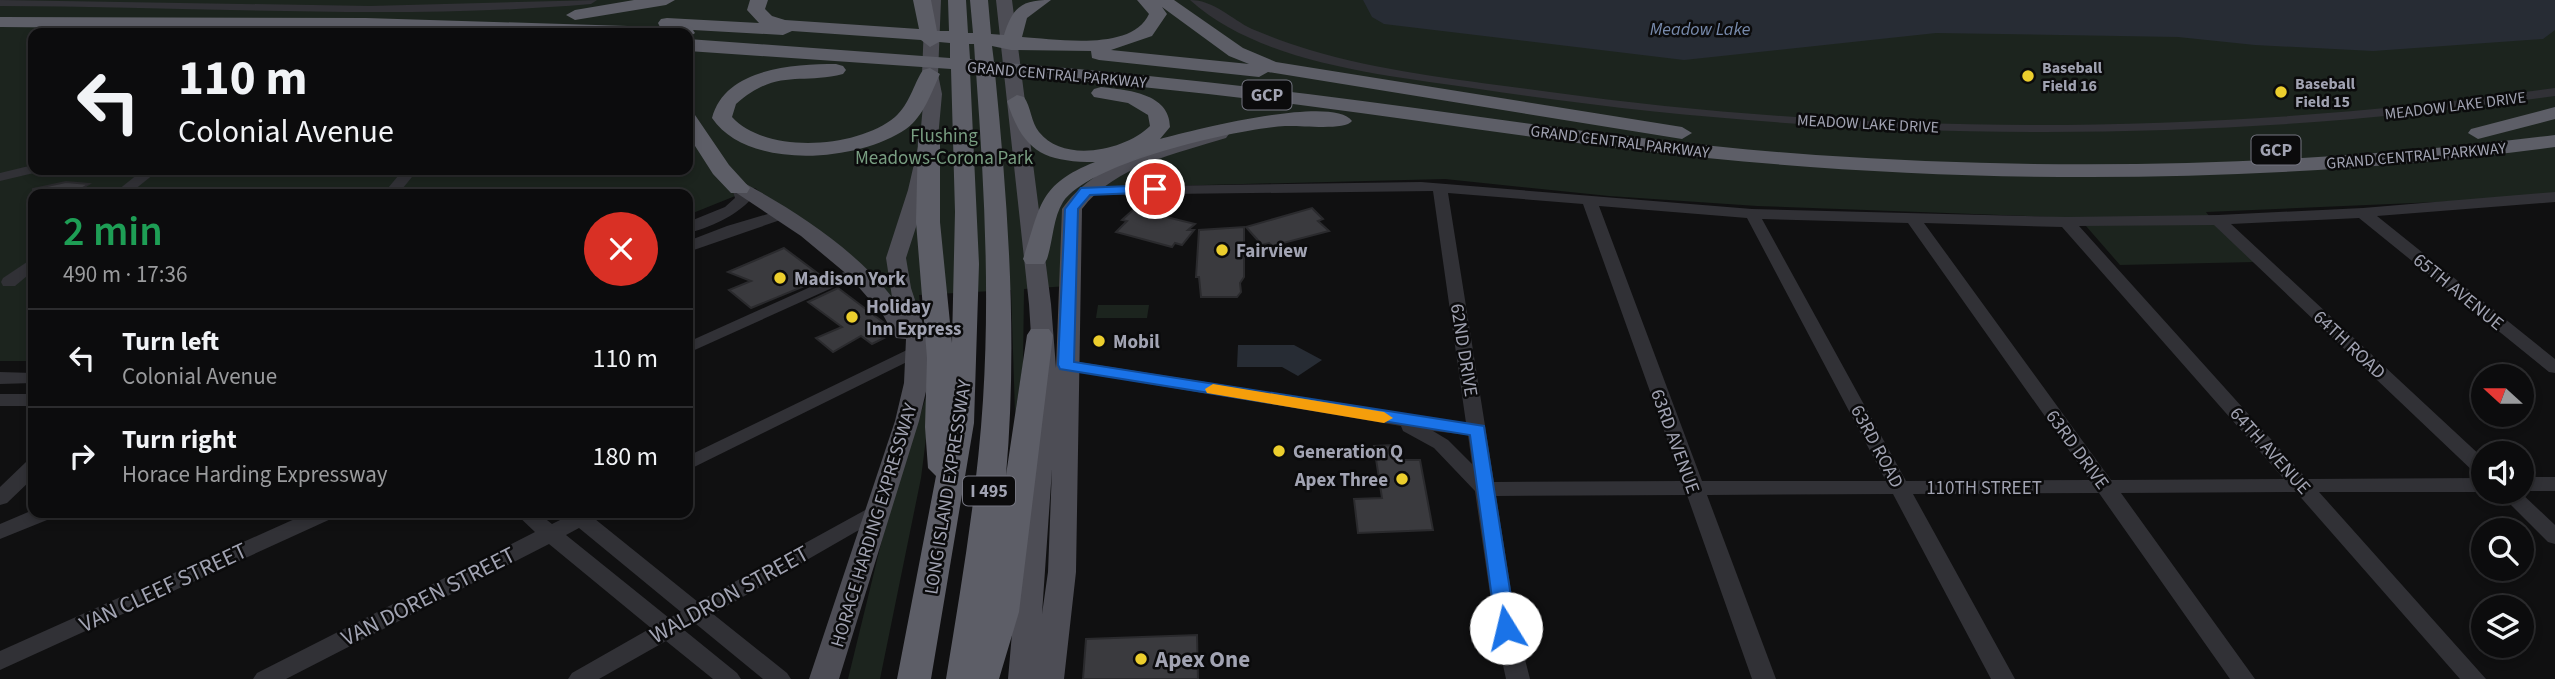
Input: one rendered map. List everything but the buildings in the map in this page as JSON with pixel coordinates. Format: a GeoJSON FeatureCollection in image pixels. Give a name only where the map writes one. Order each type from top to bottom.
{"type":"FeatureCollection","features":[{"type":"Feature","properties":{"kind":"highway"},"geometry":{"type":"LineString","coordinates":[[141,26],[599,13],[666,0]]}},
{"type":"Feature","properties":{"kind":"highway"},"geometry":{"type":"LineString","coordinates":[[759,0],[756,6],[758,13],[772,22],[840,31]]}},
{"type":"Feature","properties":{"kind":"highway"},"geometry":{"type":"LineString","coordinates":[[922,0],[929,29]]}},
{"type":"Feature","properties":{"kind":"highway","name":"LONG ISLAND EXPRESSWAY"},"geometry":{"type":"LineString","coordinates":[[914,679],[960,423],[966,355],[968,267],[957,0]]}},
{"type":"Feature","properties":{"kind":"highway","name":"LONG ISLAND EXPRESSWAY"},"geometry":{"type":"LineString","coordinates":[[963,679],[983,551],[997,387],[997,275],[979,0]]}},
{"type":"Feature","properties":{"kind":"highway"},"geometry":{"type":"LineString","coordinates":[[1011,34],[1022,12],[1042,0]]}},
{"type":"Feature","properties":{"kind":"highway"},"geometry":{"type":"LineString","coordinates":[[983,34],[1073,46],[1125,41],[1146,32],[1156,22],[1155,7],[1146,0]]}},
{"type":"Feature","properties":{"kind":"highway"},"geometry":{"type":"LineString","coordinates":[[1163,0],[1247,59],[1281,69],[1339,79]]}},
{"type":"Feature","properties":{"kind":"highway"},"geometry":{"type":"LineString","coordinates":[[494,16],[840,31],[983,34],[1483,99],[1706,137]]}},
{"type":"Feature","properties":{"kind":"highway","name":"GRAND CENTRAL PARKWAY"},"geometry":{"type":"LineString","coordinates":[[0,22],[196,28]]}},
{"type":"Feature","properties":{"kind":"highway","name":"GRAND CENTRAL PARKWAY"},"geometry":{"type":"LineString","coordinates":[[101,28],[459,24],[560,28]]}},
{"type":"Feature","properties":{"kind":"highway","name":"GRAND CENTRAL PARKWAY"},"geometry":{"type":"LineString","coordinates":[[0,33],[28,32]]}},
{"type":"Feature","properties":{"kind":"highway","name":"GRAND CENTRAL PARKWAY"},"geometry":{"type":"LineString","coordinates":[[693,33],[1180,72],[1706,137],[1894,150],[2102,155],[2555,141]]}},
{"type":"Feature","properties":{"kind":"highway","name":"GRAND CENTRAL PARKWAY"},"geometry":{"type":"LineString","coordinates":[[693,45],[1127,80],[1630,144],[1844,163],[1982,169],[2162,170],[2332,163],[2474,142],[2555,122]]}},
{"type":"Feature","properties":{"kind":"highway"},"geometry":{"type":"LineString","coordinates":[[693,56],[930,84],[1030,84],[1253,105],[1436,130]]}},
{"type":"Feature","properties":{"kind":"highway"},"geometry":{"type":"LineString","coordinates":[[835,70],[930,84],[913,111],[894,128],[866,140],[832,147],[797,148],[765,144],[740,135],[722,118],[723,107],[738,91],[755,82],[785,73],[835,70]]}},
{"type":"Feature","properties":{"kind":"highway"},"geometry":{"type":"LineString","coordinates":[[1017,101],[1033,138],[1051,149],[1071,154],[1103,154],[1126,150],[1145,142],[1160,127],[1158,113],[1136,99],[1030,84]]}},
{"type":"Feature","properties":{"kind":"highway"},"geometry":{"type":"LineString","coordinates":[[2474,142],[2555,113]]}},
{"type":"Feature","properties":{"kind":"highway"},"geometry":{"type":"LineString","coordinates":[[1035,260],[1049,207],[1072,182],[1118,161],[1250,124],[1313,119],[1694,158],[1844,163]]}},
{"type":"Feature","properties":{"kind":"highway"},"geometry":{"type":"LineString","coordinates":[[693,127],[721,169],[739,188]]}},
{"type":"Feature","properties":{"kind":"highway"},"geometry":{"type":"LineString","coordinates":[[929,138],[929,222],[940,358],[939,427],[947,501]]}},
{"type":"Feature","properties":{"kind":"highway"},"geometry":{"type":"LineString","coordinates":[[2474,142],[2555,147]]}},
{"type":"Feature","properties":{"kind":"highway"},"geometry":{"type":"LineString","coordinates":[[982,679],[1002,612],[1040,335]]}},
{"type":"Feature","properties":{"kind":"main road","name":"HORACE HARDING EXPRESSWAY"},"geometry":{"type":"LineString","coordinates":[[824,679],[912,402],[917,339],[900,288],[896,258],[918,190],[929,138],[929,29],[933,0]]}},
{"type":"Feature","properties":{"kind":"main road"},"geometry":{"type":"LineString","coordinates":[[1004,0],[1011,34],[1046,381],[1023,679]]}},
{"type":"Feature","properties":{"kind":"main road"},"geometry":{"type":"LineString","coordinates":[[1049,679],[1062,572],[1069,222],[1072,209],[1086,191],[1143,162],[1250,124]]}},
{"type":"Feature","properties":{"kind":"main road"},"geometry":{"type":"LineString","coordinates":[[739,188],[857,271],[894,313],[914,361]]}},
{"type":"Feature","properties":{"kind":"street"},"geometry":{"type":"LineString","coordinates":[[330,28],[366,0]]}},
{"type":"Feature","properties":{"kind":"street"},"geometry":{"type":"LineString","coordinates":[[0,2],[140,1],[434,9],[591,0]]}},
{"type":"Feature","properties":{"kind":"street","name":"MEADOW LAKE DRIVE"},"geometry":{"type":"LineString","coordinates":[[1196,0],[1256,35],[1343,61],[1602,103],[1837,123],[2061,129],[2237,124],[2417,111],[2555,92]]}},
{"type":"Feature","properties":{"kind":"street"},"geometry":{"type":"LineString","coordinates":[[0,177],[28,170]]}},
{"type":"Feature","properties":{"kind":"street"},"geometry":{"type":"LineString","coordinates":[[127,189],[145,175]]}},
{"type":"Feature","properties":{"kind":"street"},"geometry":{"type":"LineString","coordinates":[[394,189],[406,175]]}},
{"type":"Feature","properties":{"kind":"street"},"geometry":{"type":"LineString","coordinates":[[1086,191],[1440,187],[1752,214],[2066,222],[2218,220],[2363,213],[2555,197]]}},
{"type":"Feature","properties":{"kind":"street","name":"62ND DRIVE"},"geometry":{"type":"LineString","coordinates":[[1440,187],[1506,628],[1518,679]]}},
{"type":"Feature","properties":{"kind":"street"},"geometry":{"type":"LineString","coordinates":[[693,226],[730,210],[743,199],[739,188]]}},
{"type":"Feature","properties":{"kind":"street","name":"63RD AVENUE"},"geometry":{"type":"LineString","coordinates":[[1590,202],[1764,679]]}},
{"type":"Feature","properties":{"kind":"street"},"geometry":{"type":"LineString","coordinates":[[2363,213],[2419,219],[2555,207]]}},
{"type":"Feature","properties":{"kind":"street"},"geometry":{"type":"LineString","coordinates":[[730,210],[750,224]]}},
{"type":"Feature","properties":{"kind":"street","name":"65TH AVENUE"},"geometry":{"type":"LineString","coordinates":[[2363,213],[2555,369]]}},
{"type":"Feature","properties":{"kind":"street","name":"63RD ROAD"},"geometry":{"type":"LineString","coordinates":[[1752,214],[2003,679]]}},
{"type":"Feature","properties":{"kind":"street"},"geometry":{"type":"LineString","coordinates":[[693,245],[781,215]]}},
{"type":"Feature","properties":{"kind":"street","name":"63RD DRIVE"},"geometry":{"type":"LineString","coordinates":[[1913,219],[2243,679]]}},
{"type":"Feature","properties":{"kind":"street","name":"64TH ROAD"},"geometry":{"type":"LineString","coordinates":[[2218,220],[2471,458]]}},
{"type":"Feature","properties":{"kind":"street","name":"64TH AVENUE"},"geometry":{"type":"LineString","coordinates":[[2066,222],[2474,679]]}},
{"type":"Feature","properties":{"kind":"street"},"geometry":{"type":"LineString","coordinates":[[28,267],[12,280],[28,280]]}},
{"type":"Feature","properties":{"kind":"street"},"geometry":{"type":"LineString","coordinates":[[693,346],[857,271]]}},
{"type":"Feature","properties":{"kind":"street"},"geometry":{"type":"LineString","coordinates":[[693,462],[914,361]]}},
{"type":"Feature","properties":{"kind":"street"},"geometry":{"type":"LineString","coordinates":[[1066,365],[1397,420],[1478,430]]}},
{"type":"Feature","properties":{"kind":"street"},"geometry":{"type":"LineString","coordinates":[[0,378],[28,378]]}},
{"type":"Feature","properties":{"kind":"street"},"geometry":{"type":"LineString","coordinates":[[0,400],[28,400]]}},
{"type":"Feature","properties":{"kind":"street"},"geometry":{"type":"LineString","coordinates":[[1397,420],[1441,444],[1485,489]]}},
{"type":"Feature","properties":{"kind":"street"},"geometry":{"type":"LineString","coordinates":[[0,498],[28,472]]}},
{"type":"Feature","properties":{"kind":"street"},"geometry":{"type":"LineString","coordinates":[[2534,484],[2555,484]]}},
{"type":"Feature","properties":{"kind":"street","name":"110TH STREET"},"geometry":{"type":"LineString","coordinates":[[1485,489],[2471,485]]}},
{"type":"Feature","properties":{"kind":"street"},"geometry":{"type":"LineString","coordinates":[[2521,504],[2555,537]]}},
{"type":"Feature","properties":{"kind":"street","name":"WALDRON STREET"},"geometry":{"type":"LineString","coordinates":[[580,679],[878,510]]}},
{"type":"Feature","properties":{"kind":"street"},"geometry":{"type":"LineString","coordinates":[[0,532],[33,518]]}},
{"type":"Feature","properties":{"kind":"street","name":"VAN CLEEF STREET"},"geometry":{"type":"LineString","coordinates":[[0,661],[315,518]]}},
{"type":"Feature","properties":{"kind":"street"},"geometry":{"type":"LineString","coordinates":[[532,518],[729,679]]}},
{"type":"Feature","properties":{"kind":"street","name":"VAN DOREN STREET"},"geometry":{"type":"LineString","coordinates":[[265,679],[575,518]]}},
{"type":"Feature","properties":{"kind":"street"},"geometry":{"type":"LineString","coordinates":[[587,518],[779,679]]}},
{"type":"Feature","properties":{"kind":"green space","name":"Flushing Meadows-Corona Park"},"geometry":{"type":"Polygon","coordinates":[[[0,0],[2555,0],[2555,197],[2206,212],[2219,229],[2255,262],[2120,265],[2079,218],[1757,206],[1609,196],[1445,179],[1088,188],[1069,234],[1068,286],[1024,289],[1023,365],[1015,414],[1011,290],[919,295],[931,398],[921,478],[880,679],[848,679],[890,507],[926,397],[926,357],[907,296],[888,297],[755,188],[693,213],[693,189],[28,189],[28,361],[0,361],[0,0]]]}},
{"type":"Feature","properties":{"kind":"green space"},"geometry":{"type":"Polygon","coordinates":[[[1098,305],[1149,305],[1147,318],[1096,318],[1098,305]]]}},
{"type":"Feature","properties":{"kind":"water","name":"Meadow Lake"},"geometry":{"type":"Polygon","coordinates":[[[1363,0],[2555,0],[2555,30],[2543,39],[2373,51],[2255,45],[2178,37],[1936,33],[1684,60],[1384,24],[1372,17],[1363,0]]]}},
{"type":"Feature","properties":{"kind":"water"},"geometry":{"type":"Polygon","coordinates":[[[1238,345],[1294,345],[1322,360],[1298,376],[1282,367],[1237,367],[1238,345]]]}},
{"type":"Feature","properties":{"kind":"slow traffic"},"geometry":{"type":"LineString","coordinates":[[1213,389],[1384,418]]}},
{"type":"Feature","properties":{"kind":"place","name":"Baseball Field 16"},"geometry":{"type":"Point","coordinates":[2028,76]}},
{"type":"Feature","properties":{"kind":"place","name":"Baseball Field 15"},"geometry":{"type":"Point","coordinates":[2281,92]}},
{"type":"Feature","properties":{"kind":"place","name":"Fairview"},"geometry":{"type":"Point","coordinates":[1222,250]}},
{"type":"Feature","properties":{"kind":"place","name":"Madison York"},"geometry":{"type":"Point","coordinates":[780,278]}},
{"type":"Feature","properties":{"kind":"place","name":"Holiday Inn Express"},"geometry":{"type":"Point","coordinates":[852,317]}},
{"type":"Feature","properties":{"kind":"place","name":"Mobil"},"geometry":{"type":"Point","coordinates":[1099,341]}},
{"type":"Feature","properties":{"kind":"place","name":"Generation Q"},"geometry":{"type":"Point","coordinates":[1279,451]}},
{"type":"Feature","properties":{"kind":"place","name":"Apex Three"},"geometry":{"type":"Point","coordinates":[1402,479]}},
{"type":"Feature","properties":{"kind":"place","name":"Apex One"},"geometry":{"type":"Point","coordinates":[1141,659]}},
{"type":"Feature","properties":{"kind":"route"},"geometry":{"type":"LineString","coordinates":[[1155,189],[1086,191],[1075,203],[1069,222],[1066,365],[1443,427],[1478,430],[1506,628]]}}]}
